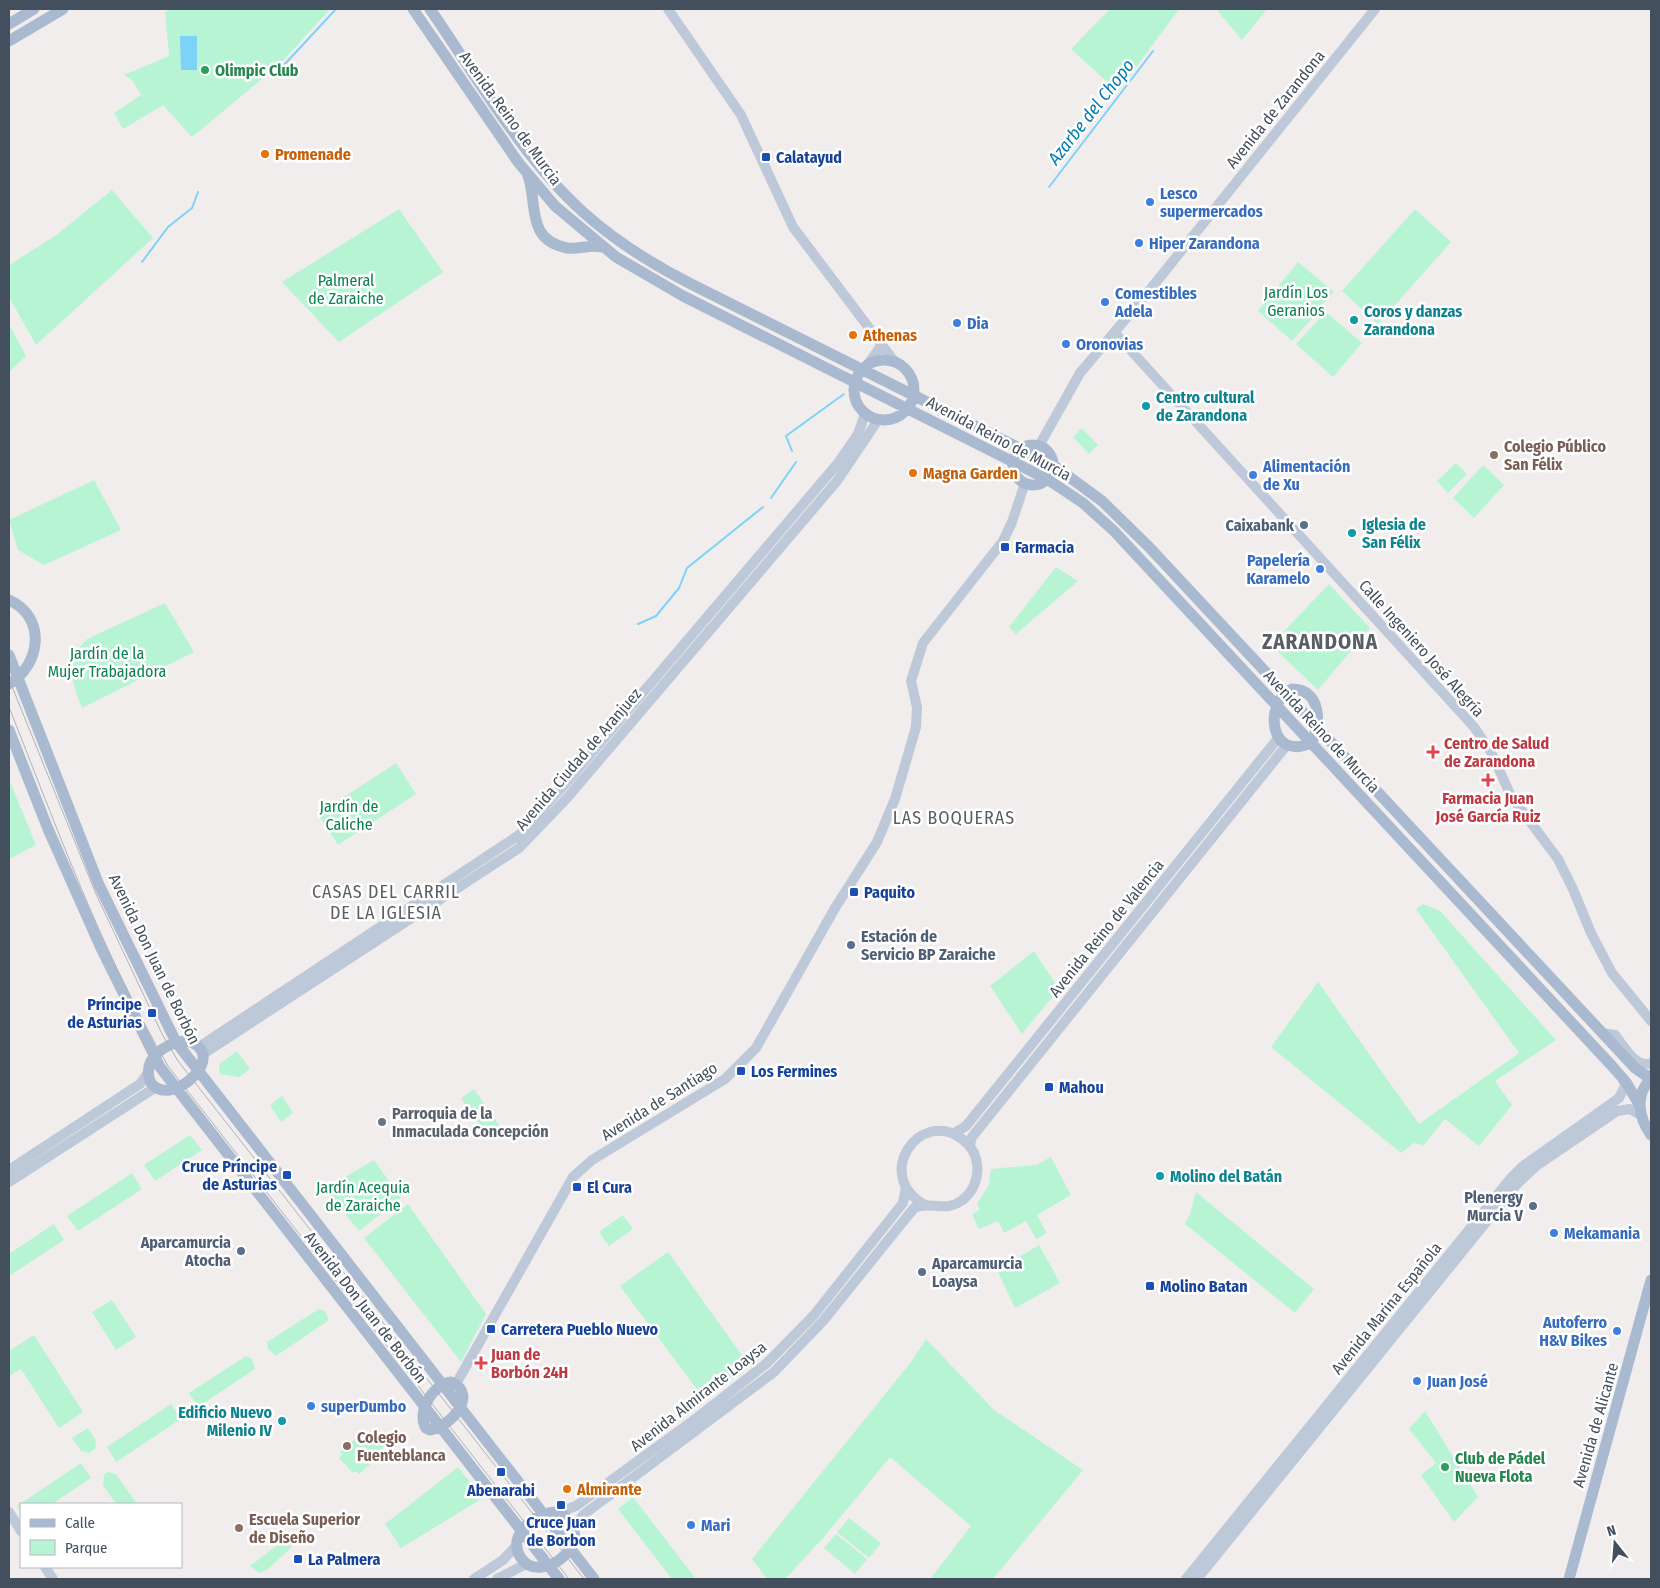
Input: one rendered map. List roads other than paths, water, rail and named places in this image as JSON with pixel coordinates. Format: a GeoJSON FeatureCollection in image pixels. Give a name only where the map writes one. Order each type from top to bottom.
{"type":"FeatureCollection","features":[{"type":"Feature","properties":{"kind":"main road"},"geometry":{"type":"LineString","coordinates":[[9,24],[34,9]]}},
{"type":"Feature","properties":{"kind":"main road"},"geometry":{"type":"LineString","coordinates":[[9,41],[63,9]]}},
{"type":"Feature","properties":{"kind":"main road","name":"Avenida Reino de Murcia"},"geometry":{"type":"LineString","coordinates":[[413,9],[526,172],[555,206],[599,244],[657,282],[1014,461],[1047,479],[1087,507],[1114,532],[1277,705],[1623,1078],[1651,1135]]}},
{"type":"Feature","properties":{"kind":"main road","name":"Avenida Reino de Murcia"},"geometry":{"type":"LineString","coordinates":[[430,9],[534,157],[568,198],[592,220],[628,248],[667,271],[864,366],[914,395],[1053,465],[1092,492],[1126,524],[1318,728],[1602,1034],[1635,1068],[1651,1078]]}},
{"type":"Feature","properties":{"kind":"main road"},"geometry":{"type":"LineString","coordinates":[[668,9],[741,115],[793,227],[881,346],[894,361],[908,371],[912,379],[914,395],[908,408],[898,416],[888,420],[878,420],[865,414],[855,399],[854,382],[864,366],[881,346]]}},
{"type":"Feature","properties":{"kind":"main road","name":"Avenida de Zarandona"},"geometry":{"type":"LineString","coordinates":[[1039,446],[1080,373],[1115,333],[1376,9]]}},
{"type":"Feature","properties":{"kind":"main road"},"geometry":{"type":"LineString","coordinates":[[526,172],[531,183],[534,215],[543,234],[559,246],[570,248],[599,244],[599,230],[592,220]]}},
{"type":"Feature","properties":{"kind":"main road","name":"Calle Ingeniero José Alegría"},"geometry":{"type":"LineString","coordinates":[[1115,333],[1474,727],[1491,752],[1511,796],[1558,859],[1591,933],[1612,973],[1651,1021]]}},
{"type":"Feature","properties":{"kind":"main road"},"geometry":{"type":"LineString","coordinates":[[864,366],[885,359],[894,361]]}},
{"type":"Feature","properties":{"kind":"main road","name":"Avenida Ciudad de Aranjuez"},"geometry":{"type":"LineString","coordinates":[[201,1051],[519,835],[561,790],[838,463],[858,434],[865,414]]}},
{"type":"Feature","properties":{"kind":"main road","name":"Avenida Ciudad de Aranjuez"},"geometry":{"type":"LineString","coordinates":[[201,1051],[519,848],[567,798],[836,481],[878,420]]}},
{"type":"Feature","properties":{"kind":"main road"},"geometry":{"type":"LineString","coordinates":[[1029,446],[1039,446],[1049,453],[1053,465],[1047,479],[1036,485],[1025,483],[1018,478],[1014,470],[1014,461],[1021,449],[1029,446]]}},
{"type":"Feature","properties":{"kind":"main road","name":"Avenida de Santiago"},"geometry":{"type":"LineString","coordinates":[[456,1384],[574,1177],[592,1160],[688,1104],[726,1079],[756,1048],[835,908],[877,842],[895,799],[916,727],[917,707],[912,681],[923,643],[1002,541],[1012,522],[1025,483]]}},
{"type":"Feature","properties":{"kind":"main road"},"geometry":{"type":"LineString","coordinates":[[9,600],[23,610],[31,621],[36,636],[35,652],[29,666],[14,681]]}},
{"type":"Feature","properties":{"kind":"main road","name":"Avenida Don Juan de Borbón"},"geometry":{"type":"LineString","coordinates":[[9,655],[14,681],[99,885],[176,1042],[594,1579]]}},
{"type":"Feature","properties":{"kind":"main road"},"geometry":{"type":"LineString","coordinates":[[1285,693],[1277,705],[1274,718],[1282,741],[1298,747],[1311,743],[1318,728]]}},
{"type":"Feature","properties":{"kind":"main road","name":"Avenida Don Juan de Borbón"},"geometry":{"type":"LineString","coordinates":[[9,730],[63,863],[154,1057],[175,1088],[424,1408]]}},
{"type":"Feature","properties":{"kind":"main road","name":"Avenida Reino de Valencia"},"geometry":{"type":"LineString","coordinates":[[953,1134],[966,1126],[1282,741]]}},
{"type":"Feature","properties":{"kind":"main road","name":"Avenida Reino de Valencia"},"geometry":{"type":"LineString","coordinates":[[970,1146],[972,1137],[1282,741]]}},
{"type":"Feature","properties":{"kind":"main road"},"geometry":{"type":"LineString","coordinates":[[1602,1034],[1615,1035],[1636,1061],[1643,1064],[1651,1063]]}},
{"type":"Feature","properties":{"kind":"main road"},"geometry":{"type":"LineString","coordinates":[[9,1170],[140,1084],[148,1072],[154,1057],[176,1042],[187,1041],[201,1051],[203,1064],[198,1072],[175,1088],[161,1090],[151,1083],[148,1072]]}},
{"type":"Feature","properties":{"kind":"main road","name":"Avenida Marina Española"},"geometry":{"type":"LineString","coordinates":[[1186,1579],[1511,1178],[1529,1161],[1614,1102],[1624,1091],[1623,1078]]}},
{"type":"Feature","properties":{"kind":"main road"},"geometry":{"type":"LineString","coordinates":[[1640,1110],[1642,1092],[1651,1078]]}},
{"type":"Feature","properties":{"kind":"main road"},"geometry":{"type":"LineString","coordinates":[[9,1182],[156,1087]]}},
{"type":"Feature","properties":{"kind":"main road","name":"Avenida Marina Española"},"geometry":{"type":"LineString","coordinates":[[1199,1576],[1523,1177],[1612,1113],[1630,1109],[1640,1110]]}},
{"type":"Feature","properties":{"kind":"main road"},"geometry":{"type":"LineString","coordinates":[[943,1131],[953,1134],[970,1146],[976,1158],[978,1170],[976,1182],[970,1193],[960,1201],[949,1206],[933,1207],[925,1205],[917,1200],[906,1187],[901,1166],[910,1145],[928,1133],[943,1131]]}},
{"type":"Feature","properties":{"kind":"main road","name":"Avenida Almirante Loaysa"},"geometry":{"type":"LineString","coordinates":[[559,1512],[576,1506],[757,1373],[804,1327],[903,1203],[906,1187]]}},
{"type":"Feature","properties":{"kind":"main road","name":"Avenida Almirante Loaysa"},"geometry":{"type":"LineString","coordinates":[[574,1528],[579,1519],[741,1399],[783,1363],[823,1321],[912,1210],[925,1205]]}},
{"type":"Feature","properties":{"kind":"main road","name":"Avenida de Alicante"},"geometry":{"type":"LineString","coordinates":[[1569,1579],[1651,1280]]}},
{"type":"Feature","properties":{"kind":"main road","name":"Avenida Don Juan de Borbón"},"geometry":{"type":"LineString","coordinates":[[460,1408],[462,1396],[456,1384],[451,1382],[443,1385],[432,1395],[424,1408],[422,1417],[426,1428],[430,1430],[440,1427],[559,1579]]}},
{"type":"Feature","properties":{"kind":"main road"},"geometry":{"type":"LineString","coordinates":[[440,1427],[460,1408]]}},
{"type":"Feature","properties":{"kind":"main road"},"geometry":{"type":"LineString","coordinates":[[662,1457],[671,1442],[692,1426],[698,1417]]}},
{"type":"Feature","properties":{"kind":"main road"},"geometry":{"type":"LineString","coordinates":[[621,1487],[654,1458],[658,1446]]}},
{"type":"Feature","properties":{"kind":"main road"},"geometry":{"type":"LineString","coordinates":[[9,1512],[20,1529]]}},
{"type":"Feature","properties":{"kind":"main road"},"geometry":{"type":"LineString","coordinates":[[474,1579],[510,1555],[516,1546],[521,1532],[543,1514],[559,1512],[569,1520],[574,1528],[575,1539],[570,1548],[548,1567],[538,1569],[526,1564],[516,1546]]}},
{"type":"Feature","properties":{"kind":"main road"},"geometry":{"type":"LineString","coordinates":[[498,1579],[526,1564]]}},
{"type":"Feature","properties":{"kind":"main road"},"geometry":{"type":"LineString","coordinates":[[46,1568],[53,1579]]}},
{"type":"Feature","properties":{"kind":"water"},"geometry":{"type":"Polygon","coordinates":[[[180,36],[197,36],[197,70],[181,70],[180,36]]]}},
{"type":"Feature","properties":{"kind":"waterway"},"geometry":{"type":"LineString","coordinates":[[284,65],[336,9]]}},
{"type":"Feature","properties":{"kind":"waterway","name":"Azarbe del Chopo"},"geometry":{"type":"LineString","coordinates":[[1049,187],[1153,51]]}},
{"type":"Feature","properties":{"kind":"waterway"},"geometry":{"type":"LineString","coordinates":[[142,262],[168,227],[192,208],[198,192]]}},
{"type":"Feature","properties":{"kind":"waterway","name":"Azarbe del Chopo"},"geometry":{"type":"LineString","coordinates":[[792,451],[786,436],[844,394]]}},
{"type":"Feature","properties":{"kind":"waterway","name":"Azarbe del Chopo"},"geometry":{"type":"LineString","coordinates":[[771,498],[796,462]]}},
{"type":"Feature","properties":{"kind":"waterway","name":"Azarbe del Chopo"},"geometry":{"type":"LineString","coordinates":[[638,624],[656,616],[679,588],[687,568],[763,507]]}},
{"type":"Feature","properties":{"kind":"tram line"},"geometry":{"type":"LineString","coordinates":[[9,679],[96,894],[162,1034],[178,1061],[584,1579]]}},
{"type":"Feature","properties":{"kind":"tram line"},"geometry":{"type":"LineString","coordinates":[[9,707],[101,935],[144,1023],[168,1066],[569,1579]]}},
{"type":"Feature","properties":{"kind":"place","name":"Olimpic Club"},"geometry":{"type":"Point","coordinates":[205,70]}},
{"type":"Feature","properties":{"kind":"place","name":"Promenade"},"geometry":{"type":"Point","coordinates":[265,154]}},
{"type":"Feature","properties":{"kind":"place","name":"Calatayud"},"geometry":{"type":"Point","coordinates":[766,157]}},
{"type":"Feature","properties":{"kind":"place","name":"Lesco supermercados"},"geometry":{"type":"Point","coordinates":[1150,202]}},
{"type":"Feature","properties":{"kind":"place","name":"Hiper Zarandona"},"geometry":{"type":"Point","coordinates":[1139,243]}},
{"type":"Feature","properties":{"kind":"place","name":"Comestibles Adela"},"geometry":{"type":"Point","coordinates":[1105,302]}},
{"type":"Feature","properties":{"kind":"place","name":"Coros y danzas Zarandona"},"geometry":{"type":"Point","coordinates":[1354,320]}},
{"type":"Feature","properties":{"kind":"place","name":"Dia"},"geometry":{"type":"Point","coordinates":[957,323]}},
{"type":"Feature","properties":{"kind":"place","name":"Athenas"},"geometry":{"type":"Point","coordinates":[853,335]}},
{"type":"Feature","properties":{"kind":"place","name":"Oronovias"},"geometry":{"type":"Point","coordinates":[1066,344]}},
{"type":"Feature","properties":{"kind":"place","name":"Centro cultural de Zarandona"},"geometry":{"type":"Point","coordinates":[1146,406]}},
{"type":"Feature","properties":{"kind":"place","name":"Colegio Público San Félix"},"geometry":{"type":"Point","coordinates":[1494,455]}},
{"type":"Feature","properties":{"kind":"place","name":"Magna Garden"},"geometry":{"type":"Point","coordinates":[913,473]}},
{"type":"Feature","properties":{"kind":"place","name":"Alimentación de Xu"},"geometry":{"type":"Point","coordinates":[1253,475]}},
{"type":"Feature","properties":{"kind":"place","name":"Caixabank"},"geometry":{"type":"Point","coordinates":[1304,525]}},
{"type":"Feature","properties":{"kind":"place","name":"Iglesia de San Félix"},"geometry":{"type":"Point","coordinates":[1352,533]}},
{"type":"Feature","properties":{"kind":"place","name":"Farmacia"},"geometry":{"type":"Point","coordinates":[1005,547]}},
{"type":"Feature","properties":{"kind":"place","name":"Papelería Karamelo"},"geometry":{"type":"Point","coordinates":[1320,569]}},
{"type":"Feature","properties":{"kind":"place","name":"Centro de Salud de Zarandona"},"geometry":{"type":"Point","coordinates":[1433,752]}},
{"type":"Feature","properties":{"kind":"place","name":"Farmacia Juan José García Ruiz"},"geometry":{"type":"Point","coordinates":[1488,780]}},
{"type":"Feature","properties":{"kind":"place","name":"Paquito"},"geometry":{"type":"Point","coordinates":[854,892]}},
{"type":"Feature","properties":{"kind":"place","name":"Estación de Servicio BP Zaraiche"},"geometry":{"type":"Point","coordinates":[851,945]}},
{"type":"Feature","properties":{"kind":"place","name":"Príncipe de Asturias"},"geometry":{"type":"Point","coordinates":[152,1013]}},
{"type":"Feature","properties":{"kind":"place","name":"Los Fermines"},"geometry":{"type":"Point","coordinates":[741,1071]}},
{"type":"Feature","properties":{"kind":"place","name":"Mahou"},"geometry":{"type":"Point","coordinates":[1049,1087]}},
{"type":"Feature","properties":{"kind":"place","name":"Parroquia de la Inmaculada Concepción"},"geometry":{"type":"Point","coordinates":[382,1122]}},
{"type":"Feature","properties":{"kind":"place","name":"Cruce Príncipe de Asturias"},"geometry":{"type":"Point","coordinates":[287,1175]}},
{"type":"Feature","properties":{"kind":"place","name":"Molino del Batán"},"geometry":{"type":"Point","coordinates":[1160,1176]}},
{"type":"Feature","properties":{"kind":"place","name":"El Cura"},"geometry":{"type":"Point","coordinates":[577,1187]}},
{"type":"Feature","properties":{"kind":"place","name":"Plenergy Murcia V"},"geometry":{"type":"Point","coordinates":[1533,1206]}},
{"type":"Feature","properties":{"kind":"place","name":"Mekamania"},"geometry":{"type":"Point","coordinates":[1554,1233]}},
{"type":"Feature","properties":{"kind":"place","name":"Aparcamurcia Atocha"},"geometry":{"type":"Point","coordinates":[241,1251]}},
{"type":"Feature","properties":{"kind":"place","name":"Aparcamurcia Loaysa"},"geometry":{"type":"Point","coordinates":[922,1272]}},
{"type":"Feature","properties":{"kind":"place","name":"Molino Batan"},"geometry":{"type":"Point","coordinates":[1150,1286]}},
{"type":"Feature","properties":{"kind":"place","name":"Carretera Pueblo Nuevo"},"geometry":{"type":"Point","coordinates":[491,1329]}},
{"type":"Feature","properties":{"kind":"place","name":"Autoferro H&V Bikes"},"geometry":{"type":"Point","coordinates":[1617,1331]}},
{"type":"Feature","properties":{"kind":"place","name":"Juan de Borbón 24H"},"geometry":{"type":"Point","coordinates":[481,1363]}},
{"type":"Feature","properties":{"kind":"place","name":"Juan José"},"geometry":{"type":"Point","coordinates":[1417,1381]}},
{"type":"Feature","properties":{"kind":"place","name":"superDumbo"},"geometry":{"type":"Point","coordinates":[311,1406]}},
{"type":"Feature","properties":{"kind":"place","name":"Edificio Nuevo Milenio IV"},"geometry":{"type":"Point","coordinates":[282,1421]}},
{"type":"Feature","properties":{"kind":"place","name":"Colegio Fuenteblanca"},"geometry":{"type":"Point","coordinates":[347,1446]}},
{"type":"Feature","properties":{"kind":"place","name":"Club de Pádel Nueva Flota"},"geometry":{"type":"Point","coordinates":[1445,1467]}},
{"type":"Feature","properties":{"kind":"place","name":"Abenarabi"},"geometry":{"type":"Point","coordinates":[501,1472]}},
{"type":"Feature","properties":{"kind":"place","name":"Almirante"},"geometry":{"type":"Point","coordinates":[567,1489]}},
{"type":"Feature","properties":{"kind":"place","name":"Cruce Juan de Borbon"},"geometry":{"type":"Point","coordinates":[561,1505]}},
{"type":"Feature","properties":{"kind":"place","name":"Mari"},"geometry":{"type":"Point","coordinates":[691,1525]}},
{"type":"Feature","properties":{"kind":"place","name":"Escuela Superior de Diseño"},"geometry":{"type":"Point","coordinates":[239,1528]}},
{"type":"Feature","properties":{"kind":"place","name":"La Palmera"},"geometry":{"type":"Point","coordinates":[298,1559]}},
{"type":"Feature","properties":{"kind":"district","name":"ZARANDONA"},"geometry":{"type":"Point","coordinates":[1320,642]}},
{"type":"Feature","properties":{"kind":"district","name":"LAS BOQUERAS"},"geometry":{"type":"Point","coordinates":[954,818]}},
{"type":"Feature","properties":{"kind":"district","name":"CASAS DEL CARRIL DE LA IGLESIA"},"geometry":{"type":"Point","coordinates":[386,902]}},
{"type":"Feature","properties":{"kind":"park label","name":"Palmeral de Zaraiche"},"geometry":{"type":"Point","coordinates":[346,289]}},
{"type":"Feature","properties":{"kind":"park label","name":"Jardín Los Geranios"},"geometry":{"type":"Point","coordinates":[1296,301]}},
{"type":"Feature","properties":{"kind":"park label","name":"Jardín de la Mujer Trabajadora"},"geometry":{"type":"Point","coordinates":[107,662]}},
{"type":"Feature","properties":{"kind":"park label","name":"Jardín de Caliche"},"geometry":{"type":"Point","coordinates":[349,815]}},
{"type":"Feature","properties":{"kind":"park label","name":"Jardín Acequia de Zaraiche"},"geometry":{"type":"Point","coordinates":[363,1196]}}]}
